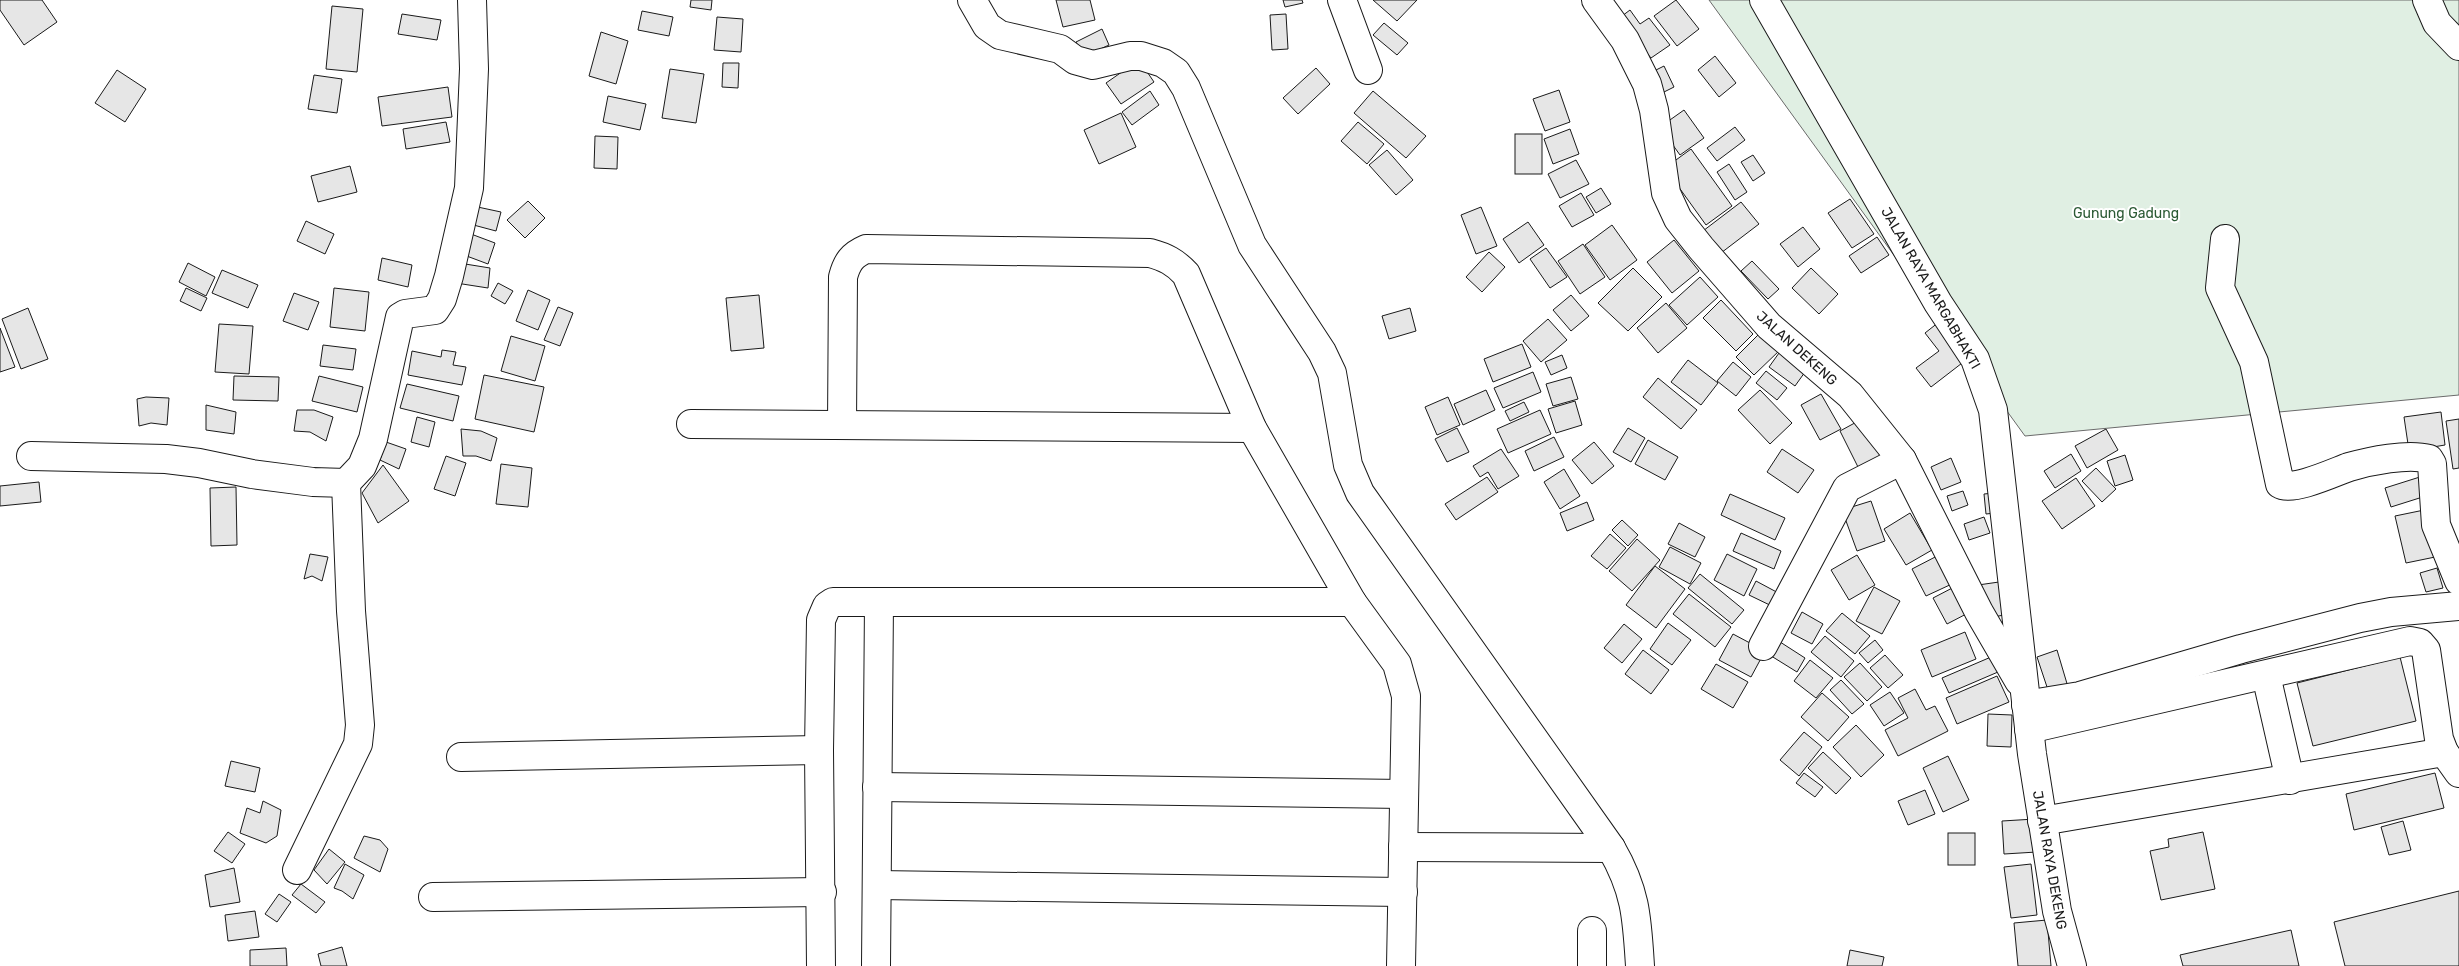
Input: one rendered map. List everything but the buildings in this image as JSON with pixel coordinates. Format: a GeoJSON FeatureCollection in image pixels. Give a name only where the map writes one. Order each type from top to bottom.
{"type":"FeatureCollection","features":[{"type":"Feature","properties":{"kind":"street"},"geometry":{"type":"LineString","coordinates":[[297,870],[358,744],[360,725],[351,611],[346,483],[362,466],[373,439],[400,317],[405,314],[419,314],[435,310],[442,299],[449,276],[469,188],[474,69],[472,0]]}},
{"type":"Feature","properties":{"kind":"street"},"geometry":{"type":"LineString","coordinates":[[972,0],[987,26],[1000,36],[1060,49],[1083,63],[1100,65],[1130,56],[1141,56],[1163,63],[1176,72],[1186,88],[1252,245],[1322,352],[1332,374],[1348,465],[1360,493],[1611,848],[1625,872],[1632,892],[1637,916],[1640,966]]}},
{"type":"Feature","properties":{"kind":"street"},"geometry":{"type":"LineString","coordinates":[[1342,0],[1368,70]]}},
{"type":"Feature","properties":{"kind":"street","name":"JALAN DEKENG"},"geometry":{"type":"LineString","coordinates":[[1596,0],[1625,40],[1647,84],[1654,110],[1666,193],[1678,219],[1769,326],[1850,395],[1902,460],[1979,612],[2028,719]]}},
{"type":"Feature","properties":{"kind":"street","name":"JALAN RAYA MARGABHAKTI"},"geometry":{"type":"LineString","coordinates":[[1764,0],[1938,303],[1975,359],[1985,384],[1994,410],[2028,719]]}},
{"type":"Feature","properties":{"kind":"street"},"geometry":{"type":"LineString","coordinates":[[2441,13],[2459,46]]}},
{"type":"Feature","properties":{"kind":"street"},"geometry":{"type":"LineString","coordinates":[[2225,239],[2220,288],[2254,362],[2280,484],[2285,487],[2297,485],[2351,467],[2417,455],[2428,459],[2432,464],[2436,525],[2459,581]]}},
{"type":"Feature","properties":{"kind":"street"},"geometry":{"type":"LineString","coordinates":[[842,425],[843,277],[847,264],[856,254],[866,249],[1150,253],[1164,256],[1176,263],[1186,274],[1252,428],[1352,602],[1397,664],[1406,696],[1401,966]]}},
{"type":"Feature","properties":{"kind":"street"},"geometry":{"type":"LineString","coordinates":[[691,424],[1252,428]]}},
{"type":"Feature","properties":{"kind":"street"},"geometry":{"type":"LineString","coordinates":[[31,456],[166,459],[199,463],[252,474],[313,482],[346,483]]}},
{"type":"Feature","properties":{"kind":"street"},"geometry":{"type":"LineString","coordinates":[[1763,646],[1847,488],[1902,460]]}},
{"type":"Feature","properties":{"kind":"street"},"geometry":{"type":"LineString","coordinates":[[821,966],[822,892],[819,750],[823,612],[826,606],[834,602],[1352,602]]}},
{"type":"Feature","properties":{"kind":"street"},"geometry":{"type":"LineString","coordinates":[[876,966],[879,602]]}},
{"type":"Feature","properties":{"kind":"street"},"geometry":{"type":"LineString","coordinates":[[2028,719],[2080,696],[2241,649],[2360,618],[2391,612],[2459,606]]}},
{"type":"Feature","properties":{"kind":"street"},"geometry":{"type":"LineString","coordinates":[[2028,719],[2266,675],[2410,641],[2420,643],[2426,650],[2439,739],[2451,763],[2290,780],[2042,821]]}},
{"type":"Feature","properties":{"kind":"street"},"geometry":{"type":"LineString","coordinates":[[2266,675],[2290,780]]}},
{"type":"Feature","properties":{"kind":"street","name":"JALAN RAYA DEKENG"},"geometry":{"type":"LineString","coordinates":[[2028,719],[2057,911],[2072,966]]}},
{"type":"Feature","properties":{"kind":"street"},"geometry":{"type":"LineString","coordinates":[[461,757],[819,750]]}},
{"type":"Feature","properties":{"kind":"street"},"geometry":{"type":"LineString","coordinates":[[878,788],[1404,794]]}},
{"type":"Feature","properties":{"kind":"street"},"geometry":{"type":"LineString","coordinates":[[1404,847],[1611,848]]}},
{"type":"Feature","properties":{"kind":"street"},"geometry":{"type":"LineString","coordinates":[[877,885],[1403,892]]}},
{"type":"Feature","properties":{"kind":"street"},"geometry":{"type":"LineString","coordinates":[[433,897],[822,892]]}},
{"type":"Feature","properties":{"kind":"street"},"geometry":{"type":"LineString","coordinates":[[1592,931],[1592,966]]}},
{"type":"Feature","properties":{"kind":"green space","name":"Gunung Gadung"},"geometry":{"type":"Polygon","coordinates":[[[1709,0],[2459,0],[2459,395],[2025,436],[1709,0]]]}}]}
